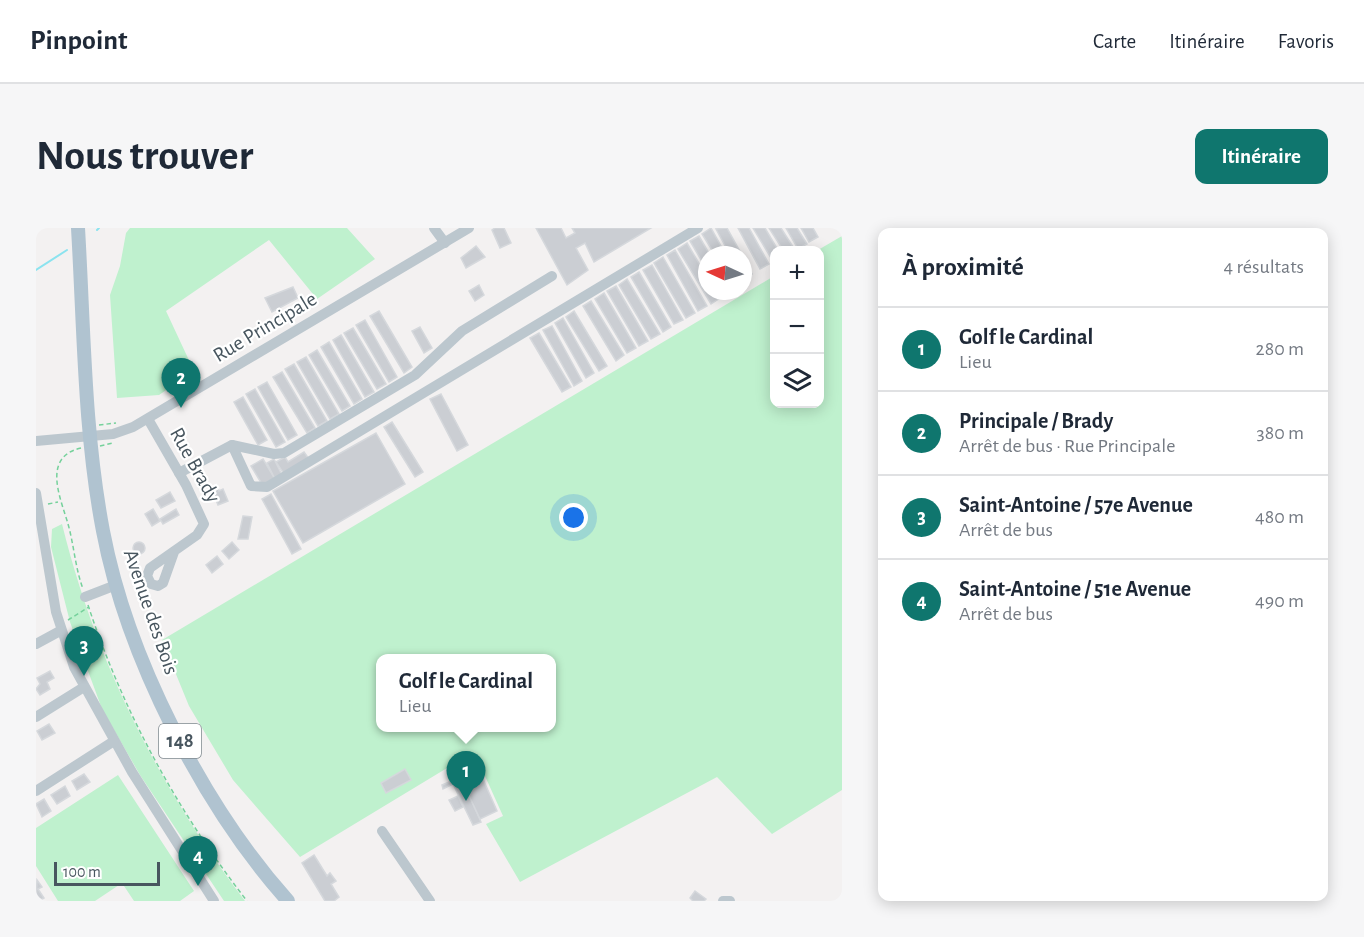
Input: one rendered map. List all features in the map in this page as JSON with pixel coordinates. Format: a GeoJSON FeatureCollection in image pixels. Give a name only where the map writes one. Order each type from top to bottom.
{"type":"FeatureCollection","features":[{"type":"Feature","properties":{"kind":"main road","name":"Avenue des Bois"},"geometry":{"type":"LineString","coordinates":[[78,228],[90,437],[102,524],[116,585],[147,668],[182,744],[232,826],[288,901]]}},
{"type":"Feature","properties":{"kind":"street"},"geometry":{"type":"LineString","coordinates":[[434,228],[445,243]]}},
{"type":"Feature","properties":{"kind":"street","name":"Rue Principale"},"geometry":{"type":"LineString","coordinates":[[36,441],[121,432],[148,419],[469,228]]}},
{"type":"Feature","properties":{"kind":"street"},"geometry":{"type":"LineString","coordinates":[[232,445],[251,486],[267,487],[698,228]]}},
{"type":"Feature","properties":{"kind":"street"},"geometry":{"type":"LineString","coordinates":[[179,472],[232,445],[274,454],[284,453],[414,375],[462,331],[552,276]]}},
{"type":"Feature","properties":{"kind":"street","name":"Rue Brady"},"geometry":{"type":"LineString","coordinates":[[148,419],[203,519],[204,527],[197,536],[174,552]]}},
{"type":"Feature","properties":{"kind":"street"},"geometry":{"type":"LineString","coordinates":[[36,493],[60,631],[84,687],[114,741],[212,900]]}},
{"type":"Feature","properties":{"kind":"street"},"geometry":{"type":"LineString","coordinates":[[87,602],[116,585]]}},
{"type":"Feature","properties":{"kind":"street"},"geometry":{"type":"LineString","coordinates":[[36,644],[60,631]]}},
{"type":"Feature","properties":{"kind":"street"},"geometry":{"type":"LineString","coordinates":[[36,717],[84,687]]}},
{"type":"Feature","properties":{"kind":"street"},"geometry":{"type":"LineString","coordinates":[[36,790],[114,741]]}},
{"type":"Feature","properties":{"kind":"street"},"geometry":{"type":"LineString","coordinates":[[382,831],[430,901]]}},
{"type":"Feature","properties":{"kind":"street"},"geometry":{"type":"LineString","coordinates":[[723,901],[730,901]]}},
{"type":"Feature","properties":{"kind":"path"},"geometry":{"type":"LineString","coordinates":[[79,448],[67,453],[59,463],[57,478],[59,502],[68,526],[74,561],[87,602],[124,698],[156,763],[195,829],[247,901]]}},
{"type":"Feature","properties":{"kind":"path"},"geometry":{"type":"LineString","coordinates":[[42,505],[59,502]]}},
{"type":"Feature","properties":{"kind":"path"},"geometry":{"type":"LineString","coordinates":[[60,631],[87,602]]}},
{"type":"Feature","properties":{"kind":"green space"},"geometry":{"type":"Polygon","coordinates":[[[130,228],[347,228],[375,259],[317,299],[269,240],[166,311],[194,371],[159,395],[117,398],[110,295],[120,266],[126,233],[130,228]]]}},
{"type":"Feature","properties":{"kind":"green space"},"geometry":{"type":"Polygon","coordinates":[[[842,236],[842,790],[772,834],[717,777],[520,882],[486,824],[503,816],[485,776],[467,784],[457,762],[300,857],[233,780],[189,706],[162,640],[734,300],[752,300],[752,289],[770,278],[770,408],[824,408],[824,246],[842,236]]]}},
{"type":"Feature","properties":{"kind":"green space"},"geometry":{"type":"Polygon","coordinates":[[[62,524],[93,625],[134,722],[185,814],[245,901],[224,901],[140,775],[102,709],[70,622],[51,547],[52,529],[62,524]]]}},
{"type":"Feature","properties":{"kind":"green space"},"geometry":{"type":"Polygon","coordinates":[[[118,775],[194,891],[180,901],[134,901],[122,883],[95,901],[58,901],[36,866],[36,828],[118,775]]]}},
{"type":"Feature","properties":{"kind":"building"},"geometry":{"type":"Polygon","coordinates":[[[504,228],[511,243],[500,248],[492,230],[504,228]]]}},
{"type":"Feature","properties":{"kind":"building"},"geometry":{"type":"Polygon","coordinates":[[[536,228],[561,228],[566,238],[575,233],[572,228],[651,228],[594,262],[585,243],[576,248],[588,270],[567,285],[536,228]]]}},
{"type":"Feature","properties":{"kind":"building"},"geometry":{"type":"Polygon","coordinates":[[[711,228],[721,246],[709,246],[702,234],[711,228]]]}},
{"type":"Feature","properties":{"kind":"building"},"geometry":{"type":"Polygon","coordinates":[[[727,228],[737,246],[725,246],[716,229],[727,228]]]}},
{"type":"Feature","properties":{"kind":"building"},"geometry":{"type":"Polygon","coordinates":[[[738,228],[749,228],[769,264],[760,269],[752,254],[752,246],[748,246],[738,228]]]}},
{"type":"Feature","properties":{"kind":"building"},"geometry":{"type":"Polygon","coordinates":[[[753,228],[765,228],[776,246],[770,246],[770,256],[753,228]]]}},
{"type":"Feature","properties":{"kind":"building"},"geometry":{"type":"Polygon","coordinates":[[[769,228],[781,228],[792,246],[780,246],[769,228]]]}},
{"type":"Feature","properties":{"kind":"building"},"geometry":{"type":"Polygon","coordinates":[[[786,228],[797,228],[807,244],[796,246],[786,228]]]}},
{"type":"Feature","properties":{"kind":"building"},"geometry":{"type":"Polygon","coordinates":[[[801,228],[813,228],[818,237],[809,242],[801,228]]]}},
{"type":"Feature","properties":{"kind":"building"},"geometry":{"type":"Polygon","coordinates":[[[699,236],[705,246],[698,246],[698,255],[690,241],[699,236]]]}},
{"type":"Feature","properties":{"kind":"building"},"geometry":{"type":"Polygon","coordinates":[[[687,243],[698,262],[698,282],[678,249],[687,243]]]}},
{"type":"Feature","properties":{"kind":"building"},"geometry":{"type":"Polygon","coordinates":[[[476,246],[485,257],[466,268],[461,258],[476,246]]]}},
{"type":"Feature","properties":{"kind":"building"},"geometry":{"type":"Polygon","coordinates":[[[675,250],[698,290],[698,300],[704,300],[707,306],[698,311],[667,255],[675,250]]]}},
{"type":"Feature","properties":{"kind":"building"},"geometry":{"type":"Polygon","coordinates":[[[663,257],[695,313],[686,318],[654,263],[663,257]]]}},
{"type":"Feature","properties":{"kind":"building"},"geometry":{"type":"Polygon","coordinates":[[[652,265],[683,320],[674,324],[643,270],[652,265]]]}},
{"type":"Feature","properties":{"kind":"building"},"geometry":{"type":"Polygon","coordinates":[[[639,272],[671,327],[663,332],[631,277],[639,272]]]}},
{"type":"Feature","properties":{"kind":"building"},"geometry":{"type":"Polygon","coordinates":[[[627,279],[660,334],[651,339],[619,285],[627,279]]]}},
{"type":"Feature","properties":{"kind":"building"},"geometry":{"type":"Polygon","coordinates":[[[479,285],[484,295],[475,301],[469,291],[479,285]]]}},
{"type":"Feature","properties":{"kind":"building"},"geometry":{"type":"Polygon","coordinates":[[[616,286],[648,341],[639,346],[607,291],[616,286]]]}},
{"type":"Feature","properties":{"kind":"building"},"geometry":{"type":"Polygon","coordinates":[[[293,287],[298,298],[272,312],[265,298],[293,287]]]}},
{"type":"Feature","properties":{"kind":"building"},"geometry":{"type":"Polygon","coordinates":[[[604,293],[636,348],[627,353],[595,299],[604,293]]]}},
{"type":"Feature","properties":{"kind":"building"},"geometry":{"type":"Polygon","coordinates":[[[591,301],[624,355],[616,361],[583,306],[591,301]]]}},
{"type":"Feature","properties":{"kind":"building"},"geometry":{"type":"Polygon","coordinates":[[[379,311],[412,367],[404,373],[370,316],[379,311]]]}},
{"type":"Feature","properties":{"kind":"building"},"geometry":{"type":"Polygon","coordinates":[[[574,311],[607,366],[599,371],[566,317],[574,311]]]}},
{"type":"Feature","properties":{"kind":"building"},"geometry":{"type":"Polygon","coordinates":[[[563,318],[594,373],[586,378],[555,323],[563,318]]]}},
{"type":"Feature","properties":{"kind":"building"},"geometry":{"type":"Polygon","coordinates":[[[365,320],[397,377],[389,382],[356,325],[365,320]]]}},
{"type":"Feature","properties":{"kind":"building"},"geometry":{"type":"Polygon","coordinates":[[[552,326],[582,381],[574,386],[543,330],[552,326]]]}},
{"type":"Feature","properties":{"kind":"building"},"geometry":{"type":"Polygon","coordinates":[[[420,327],[432,348],[424,353],[412,331],[420,327]]]}},
{"type":"Feature","properties":{"kind":"building"},"geometry":{"type":"Polygon","coordinates":[[[353,328],[386,384],[377,389],[344,333],[353,328]]]}},
{"type":"Feature","properties":{"kind":"building"},"geometry":{"type":"Polygon","coordinates":[[[539,333],[571,387],[562,392],[530,338],[539,333]]]}},
{"type":"Feature","properties":{"kind":"building"},"geometry":{"type":"Polygon","coordinates":[[[341,335],[374,392],[365,397],[333,340],[341,335]]]}},
{"type":"Feature","properties":{"kind":"building"},"geometry":{"type":"Polygon","coordinates":[[[329,342],[362,399],[354,404],[321,347],[329,342]]]}},
{"type":"Feature","properties":{"kind":"building"},"geometry":{"type":"Polygon","coordinates":[[[317,350],[350,406],[342,411],[309,355],[317,350]]]}},
{"type":"Feature","properties":{"kind":"building"},"geometry":{"type":"Polygon","coordinates":[[[306,357],[339,414],[330,419],[297,362],[306,357]]]}},
{"type":"Feature","properties":{"kind":"building"},"geometry":{"type":"Polygon","coordinates":[[[294,364],[327,421],[318,426],[285,369],[294,364]]]}},
{"type":"Feature","properties":{"kind":"building"},"geometry":{"type":"Polygon","coordinates":[[[282,372],[315,428],[307,433],[273,377],[282,372]]]}},
{"type":"Feature","properties":{"kind":"building"},"geometry":{"type":"Polygon","coordinates":[[[267,382],[297,435],[288,440],[258,387],[267,382]]]}},
{"type":"Feature","properties":{"kind":"building"},"geometry":{"type":"Polygon","coordinates":[[[255,389],[285,442],[276,447],[246,394],[255,389]]]}},
{"type":"Feature","properties":{"kind":"building"},"geometry":{"type":"Polygon","coordinates":[[[441,394],[468,445],[457,451],[430,399],[441,394]]]}},
{"type":"Feature","properties":{"kind":"building"},"geometry":{"type":"Polygon","coordinates":[[[243,397],[267,440],[258,445],[234,402],[243,397]]]}},
{"type":"Feature","properties":{"kind":"building"},"geometry":{"type":"Polygon","coordinates":[[[392,422],[423,472],[415,477],[384,427],[392,422]]]}},
{"type":"Feature","properties":{"kind":"building"},"geometry":{"type":"Polygon","coordinates":[[[376,433],[405,484],[303,543],[273,491],[376,433]]]}},
{"type":"Feature","properties":{"kind":"building"},"geometry":{"type":"Polygon","coordinates":[[[304,452],[309,459],[284,474],[276,462],[285,457],[288,462],[304,452]]]}},
{"type":"Feature","properties":{"kind":"building"},"geometry":{"type":"Polygon","coordinates":[[[263,459],[275,479],[263,486],[251,466],[263,459]]]}},
{"type":"Feature","properties":{"kind":"building"},"geometry":{"type":"Polygon","coordinates":[[[274,459],[282,475],[275,479],[267,463],[274,459]]]}},
{"type":"Feature","properties":{"kind":"building"},"geometry":{"type":"Polygon","coordinates":[[[217,485],[219,491],[223,489],[228,501],[218,505],[214,495],[208,497],[203,491],[217,485]]]}},
{"type":"Feature","properties":{"kind":"building"},"geometry":{"type":"Polygon","coordinates":[[[170,492],[175,501],[161,508],[156,500],[170,492]]]}},
{"type":"Feature","properties":{"kind":"building"},"geometry":{"type":"Polygon","coordinates":[[[271,494],[301,549],[292,554],[262,499],[271,494]]]}},
{"type":"Feature","properties":{"kind":"building"},"geometry":{"type":"Polygon","coordinates":[[[153,509],[160,521],[152,526],[145,514],[153,509]]]}},
{"type":"Feature","properties":{"kind":"building"},"geometry":{"type":"Polygon","coordinates":[[[176,509],[179,515],[163,524],[160,519],[176,509]]]}},
{"type":"Feature","properties":{"kind":"building"},"geometry":{"type":"Polygon","coordinates":[[[243,516],[252,517],[248,539],[238,539],[243,516]]]}},
{"type":"Feature","properties":{"kind":"building"},"geometry":{"type":"Polygon","coordinates":[[[141,542],[145,548],[141,554],[137,554],[133,546],[141,542]]]}},
{"type":"Feature","properties":{"kind":"building"},"geometry":{"type":"Polygon","coordinates":[[[232,542],[239,550],[229,559],[222,551],[232,542]]]}},
{"type":"Feature","properties":{"kind":"building"},"geometry":{"type":"Polygon","coordinates":[[[217,556],[223,564],[212,573],[206,565],[217,556]]]}},
{"type":"Feature","properties":{"kind":"building"},"geometry":{"type":"Polygon","coordinates":[[[50,671],[54,678],[47,682],[50,689],[40,695],[36,689],[40,684],[37,678],[50,671]]]}},
{"type":"Feature","properties":{"kind":"building"},"geometry":{"type":"Polygon","coordinates":[[[49,724],[55,733],[42,740],[37,731],[49,724]]]}},
{"type":"Feature","properties":{"kind":"building"},"geometry":{"type":"Polygon","coordinates":[[[405,769],[411,780],[386,793],[381,783],[405,769]]]}},
{"type":"Feature","properties":{"kind":"building"},"geometry":{"type":"Polygon","coordinates":[[[84,774],[90,782],[77,790],[72,781],[84,774]]]}},
{"type":"Feature","properties":{"kind":"building"},"geometry":{"type":"Polygon","coordinates":[[[461,777],[481,822],[473,825],[453,784],[443,789],[442,785],[461,777]]]}},
{"type":"Feature","properties":{"kind":"building"},"geometry":{"type":"Polygon","coordinates":[[[483,779],[497,811],[480,819],[465,787],[483,779]]]}},
{"type":"Feature","properties":{"kind":"building"},"geometry":{"type":"Polygon","coordinates":[[[65,786],[70,796],[57,804],[51,795],[65,786]]]}},
{"type":"Feature","properties":{"kind":"building"},"geometry":{"type":"Polygon","coordinates":[[[458,796],[463,807],[455,811],[449,800],[458,796]]]}},
{"type":"Feature","properties":{"kind":"building"},"geometry":{"type":"Polygon","coordinates":[[[44,799],[51,811],[42,817],[36,804],[44,799]]]}},
{"type":"Feature","properties":{"kind":"building"},"geometry":{"type":"Polygon","coordinates":[[[314,855],[327,876],[330,873],[336,881],[331,884],[339,897],[334,901],[325,901],[302,863],[314,855]]]}},
{"type":"Feature","properties":{"kind":"building"},"geometry":{"type":"Polygon","coordinates":[[[37,880],[42,887],[38,889],[44,898],[39,901],[36,901],[37,880]]]}},
{"type":"Feature","properties":{"kind":"building"},"geometry":{"type":"Polygon","coordinates":[[[695,891],[706,899],[693,901],[690,898],[695,891]]]}},
{"type":"Feature","properties":{"kind":"waterway"},"geometry":{"type":"LineString","coordinates":[[36,270],[67,250]]}},
{"type":"Feature","properties":{"kind":"place","name":"Principale / Brady"},"geometry":{"type":"Point","coordinates":[181,408]}},
{"type":"Feature","properties":{"kind":"place","name":"Saint-Antoine / 57e Avenue"},"geometry":{"type":"Point","coordinates":[84,676]}},
{"type":"Feature","properties":{"kind":"place","name":"Golf le Cardinal"},"geometry":{"type":"Point","coordinates":[466,801]}},
{"type":"Feature","properties":{"kind":"place","name":"Saint-Antoine / 51e Avenue"},"geometry":{"type":"Point","coordinates":[198,886]}}]}
